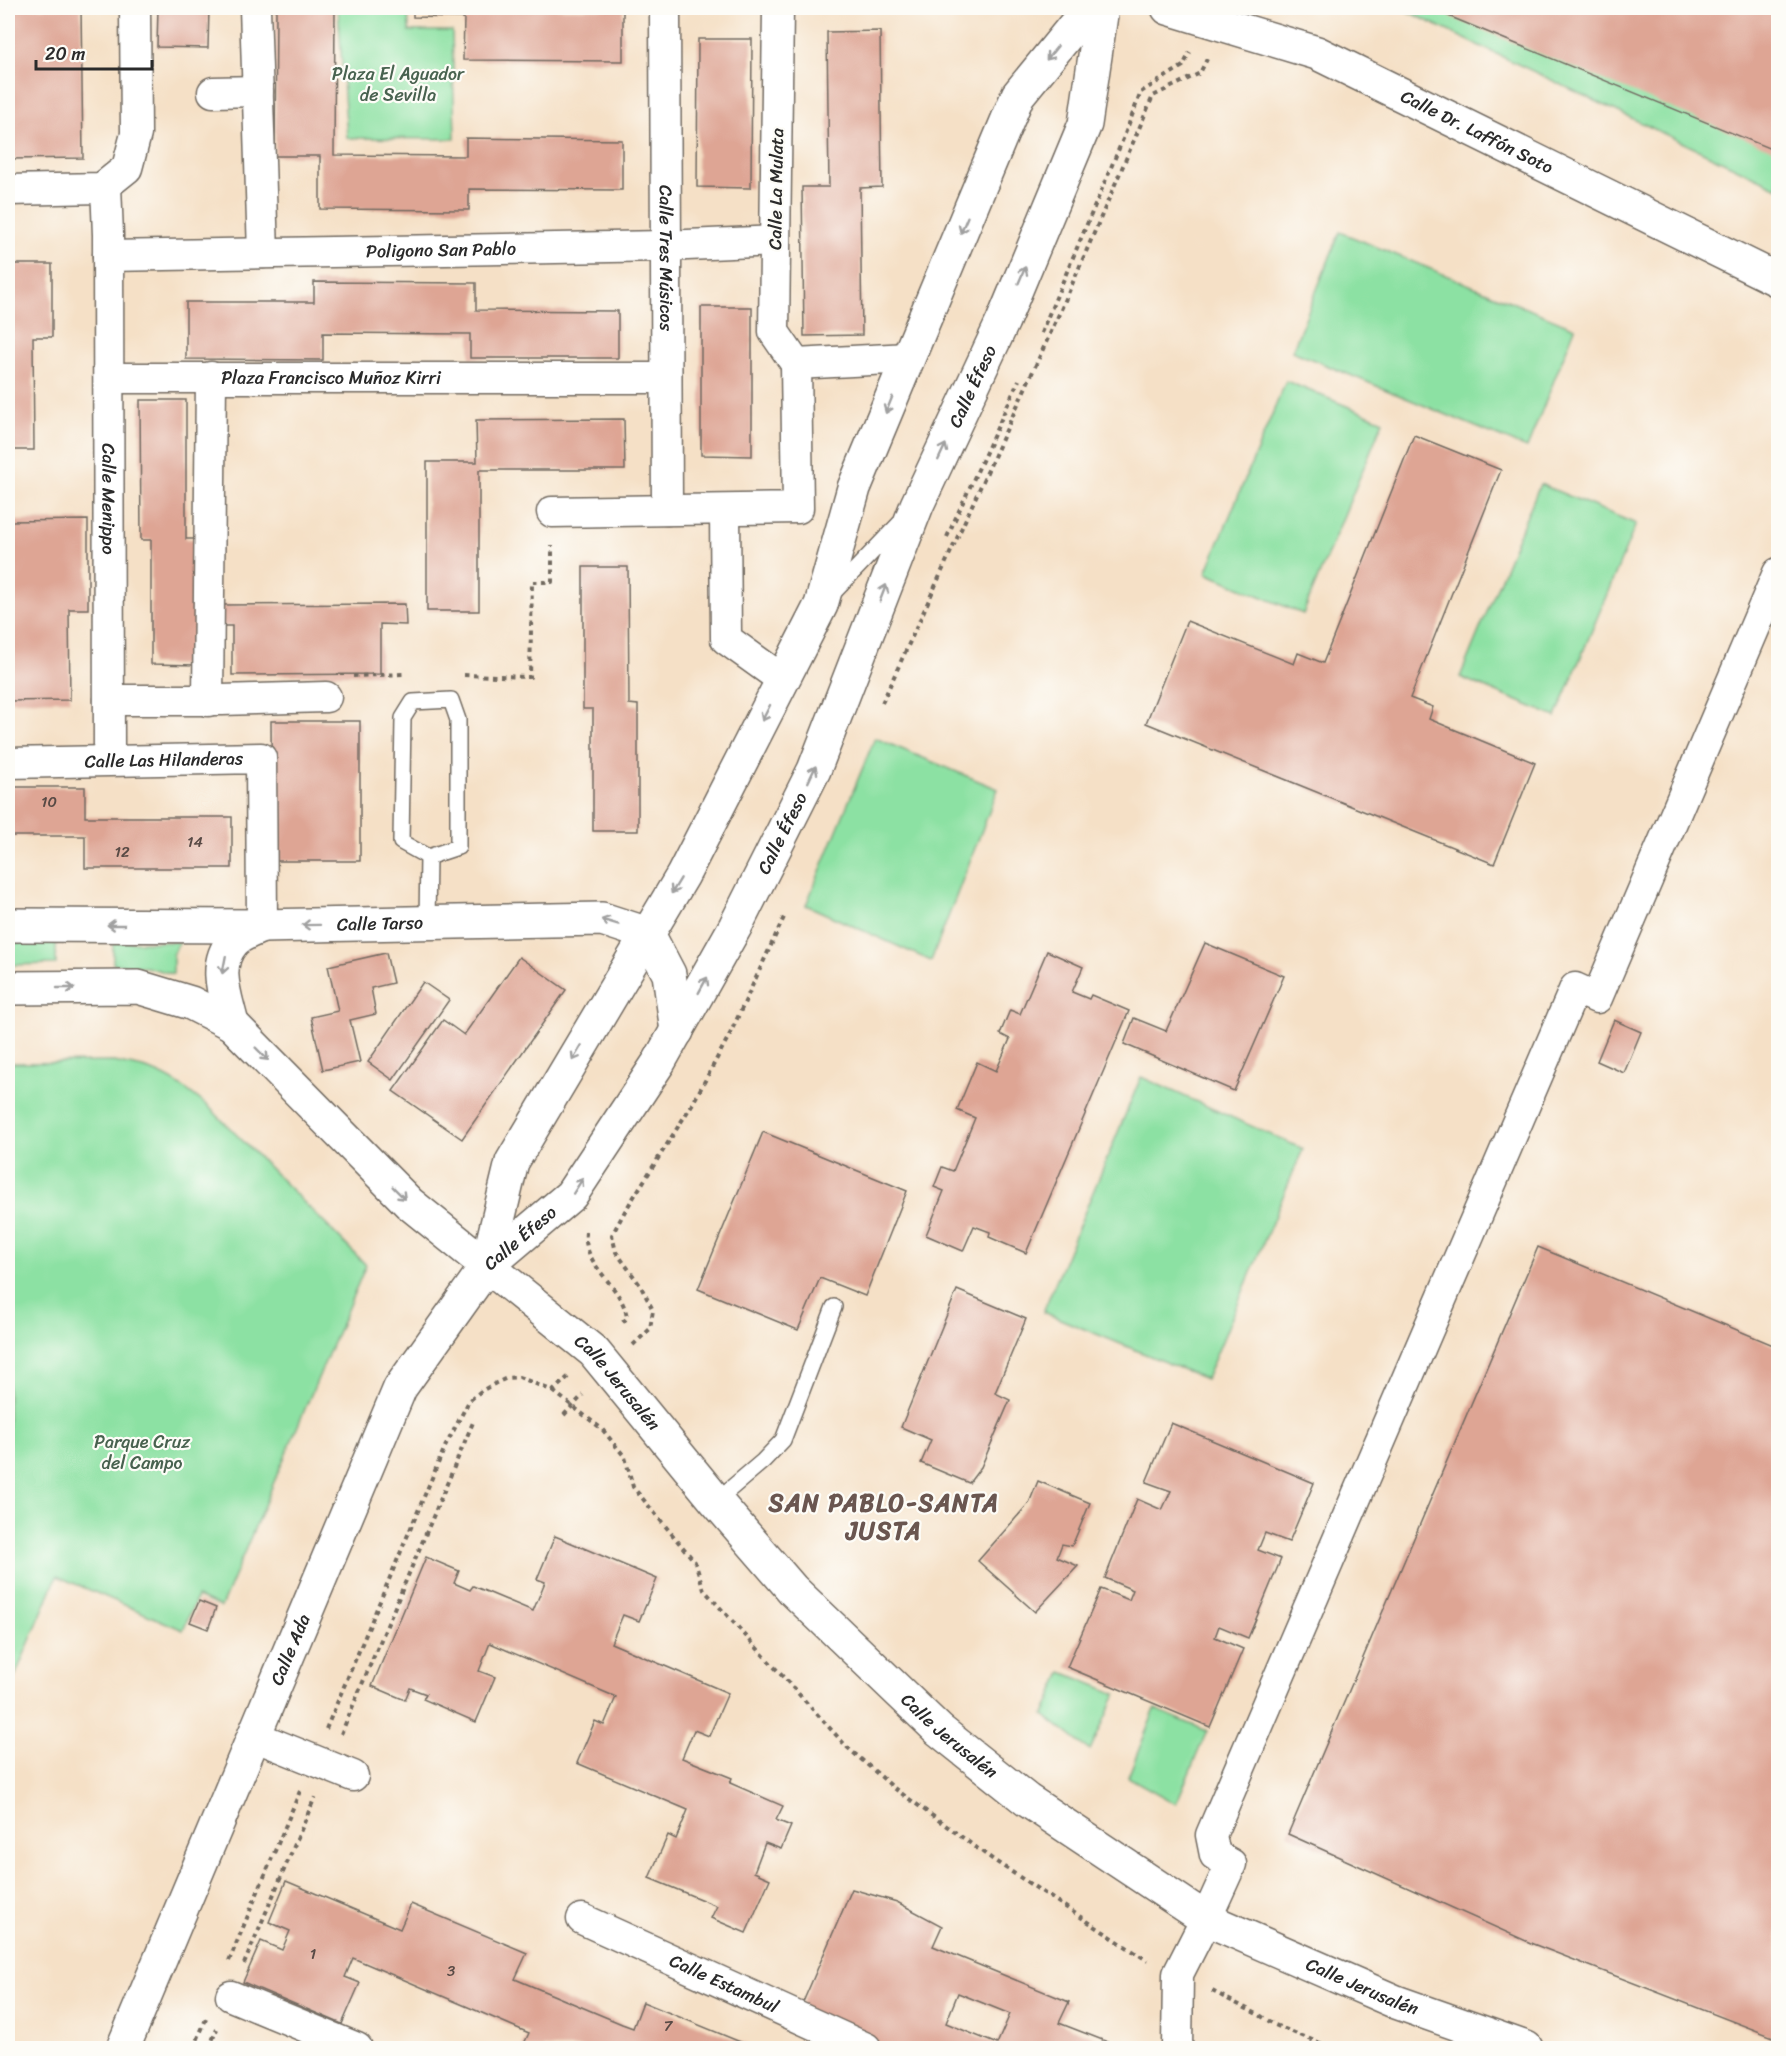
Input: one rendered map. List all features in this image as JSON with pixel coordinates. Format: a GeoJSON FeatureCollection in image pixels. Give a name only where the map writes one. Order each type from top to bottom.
{"type":"FeatureCollection","features":[{"type":"Feature","properties":{"kind":"main road","name":"Calle Éfeso"},"geometry":{"type":"LineString","coordinates":[[487,1266],[512,1162],[682,875],[821,604],[854,488],[1018,95],[1089,8]]}},
{"type":"Feature","properties":{"kind":"main road","name":"Calle Éfeso"},"geometry":{"type":"LineString","coordinates":[[487,1266],[571,1196],[677,1031],[735,927],[814,770],[917,505],[1003,321],[1085,124],[1102,8]]}},
{"type":"Feature","properties":{"kind":"main road","name":"Calle Dr. Laffón Soto"},"geometry":{"type":"LineString","coordinates":[[1168,8],[1317,54],[1779,280]]}},
{"type":"Feature","properties":{"kind":"main road","name":"Calle Tarso"},"geometry":{"type":"LineString","coordinates":[[8,925],[262,926],[602,918],[648,934]]}},
{"type":"Feature","properties":{"kind":"main road"},"geometry":{"type":"LineString","coordinates":[[232,1024],[222,984],[222,963],[233,942],[262,926]]}},
{"type":"Feature","properties":{"kind":"main road"},"geometry":{"type":"LineString","coordinates":[[648,934],[669,974],[677,1031]]}},
{"type":"Feature","properties":{"kind":"main road"},"geometry":{"type":"LineString","coordinates":[[8,988],[138,987],[190,1004],[232,1024],[409,1203],[487,1266]]}},
{"type":"Feature","properties":{"kind":"main road","name":"Calle Jerusalén"},"geometry":{"type":"LineString","coordinates":[[487,1266],[594,1352],[716,1501],[793,1590],[939,1730],[1027,1800],[1206,1919],[1396,2002],[1526,2049]]}},
{"type":"Feature","properties":{"kind":"main road","name":"Calle Ada"},"geometry":{"type":"LineString","coordinates":[[123,2049],[400,1388],[487,1266]]}},
{"type":"Feature","properties":{"kind":"street"},"geometry":{"type":"LineString","coordinates":[[8,190],[102,188],[127,168],[136,134],[135,8]]}},
{"type":"Feature","properties":{"kind":"street"},"geometry":{"type":"LineString","coordinates":[[255,8],[263,253]]}},
{"type":"Feature","properties":{"kind":"street","name":"Calle Tres Músicos"},"geometry":{"type":"LineString","coordinates":[[666,8],[667,510]]}},
{"type":"Feature","properties":{"kind":"street","name":"Calle La Mulata"},"geometry":{"type":"LineString","coordinates":[[778,8],[774,332],[796,364]]}},
{"type":"Feature","properties":{"kind":"street"},"geometry":{"type":"LineString","coordinates":[[213,92],[258,91]]}},
{"type":"Feature","properties":{"kind":"street","name":"Calle Menippo"},"geometry":{"type":"LineString","coordinates":[[106,184],[109,378],[109,760]]}},
{"type":"Feature","properties":{"kind":"street","name":"Poligono San Pablo"},"geometry":{"type":"LineString","coordinates":[[108,246],[263,253],[665,246],[775,241]]}},
{"type":"Feature","properties":{"kind":"street"},"geometry":{"type":"LineString","coordinates":[[552,512],[798,508],[796,364],[908,358]]}},
{"type":"Feature","properties":{"kind":"street"},"geometry":{"type":"LineString","coordinates":[[109,378],[210,377]]}},
{"type":"Feature","properties":{"kind":"street","name":"Plaza Francisco Muñoz Kirri"},"geometry":{"type":"LineString","coordinates":[[208,700],[210,377],[666,378]]}},
{"type":"Feature","properties":{"kind":"street"},"geometry":{"type":"LineString","coordinates":[[725,510],[726,639],[783,680]]}},
{"type":"Feature","properties":{"kind":"street"},"geometry":{"type":"LineString","coordinates":[[1177,2049],[1178,1974],[1231,1864],[1215,1855],[1211,1835],[1215,1824],[1575,988],[1597,998],[1779,573]]}},
{"type":"Feature","properties":{"kind":"street"},"geometry":{"type":"LineString","coordinates":[[109,700],[150,702],[326,697]]}},
{"type":"Feature","properties":{"kind":"street","name":"Calle Las Hilanderas"},"geometry":{"type":"LineString","coordinates":[[8,763],[261,758],[262,926]]}},
{"type":"Feature","properties":{"kind":"street"},"geometry":{"type":"LineString","coordinates":[[254,1736],[353,1776]]}},
{"type":"Feature","properties":{"kind":"street","name":"Calle Estambul"},"geometry":{"type":"LineString","coordinates":[[582,1919],[866,2049]]}},
{"type":"Feature","properties":{"kind":"street"},"geometry":{"type":"LineString","coordinates":[[231,1996],[357,2049]]}},
{"type":"Feature","properties":{"kind":"lane"},"geometry":{"type":"LineString","coordinates":[[821,604],[917,505]]}},
{"type":"Feature","properties":{"kind":"lane"},"geometry":{"type":"LineString","coordinates":[[451,700],[459,720],[458,847],[428,857],[401,842],[403,718],[413,702],[451,700]]}},
{"type":"Feature","properties":{"kind":"lane"},"geometry":{"type":"LineString","coordinates":[[427,922],[428,857]]}},
{"type":"Feature","properties":{"kind":"lane"},"geometry":{"type":"LineString","coordinates":[[716,1501],[763,1461],[783,1440],[834,1308]]}},
{"type":"Feature","properties":{"kind":"path"},"geometry":{"type":"LineString","coordinates":[[879,709],[1064,303],[1153,96],[1200,73],[1225,25]]}},
{"type":"Feature","properties":{"kind":"path"},"geometry":{"type":"LineString","coordinates":[[458,675],[530,677],[532,582],[552,582],[552,512]]}},
{"type":"Feature","properties":{"kind":"path"},"geometry":{"type":"LineString","coordinates":[[351,676],[410,674]]}},
{"type":"Feature","properties":{"kind":"path"},"geometry":{"type":"LineString","coordinates":[[564,1414],[650,1329],[653,1310],[640,1285],[616,1252],[612,1235],[693,1103],[730,1034],[785,915]]}},
{"type":"Feature","properties":{"kind":"green space","name":"Plaza El Aguador de Sevilla"},"geometry":{"type":"Polygon","coordinates":[[[338,8],[408,8],[409,31],[452,31],[455,139],[347,138],[338,8]]]}},
{"type":"Feature","properties":{"kind":"green space"},"geometry":{"type":"Polygon","coordinates":[[[1400,8],[1778,8],[1778,188],[1400,8]]]}},
{"type":"Feature","properties":{"kind":"green space"},"geometry":{"type":"Polygon","coordinates":[[[1340,232],[1575,328],[1527,448],[1292,351],[1340,232]]]}},
{"type":"Feature","properties":{"kind":"green space"},"geometry":{"type":"Polygon","coordinates":[[[1286,381],[1383,421],[1303,614],[1206,573],[1286,381]]]}},
{"type":"Feature","properties":{"kind":"green space"},"geometry":{"type":"Polygon","coordinates":[[[1540,484],[1636,524],[1556,717],[1460,677],[1540,484]]]}},
{"type":"Feature","properties":{"kind":"green space"},"geometry":{"type":"Polygon","coordinates":[[[875,738],[998,789],[931,961],[806,905],[875,738]]]}},
{"type":"Feature","properties":{"kind":"green space"},"geometry":{"type":"Polygon","coordinates":[[[56,942],[56,964],[8,965],[8,943],[56,942]]]}},
{"type":"Feature","properties":{"kind":"green space"},"geometry":{"type":"Polygon","coordinates":[[[113,942],[180,942],[173,953],[173,974],[146,967],[113,964],[113,942]]]}},
{"type":"Feature","properties":{"kind":"green space","name":"Parque Cruz del Campo"},"geometry":{"type":"Polygon","coordinates":[[[115,1062],[166,1077],[210,1108],[366,1265],[221,1607],[197,1597],[183,1630],[57,1576],[8,1693],[8,1063],[115,1062]]]}},
{"type":"Feature","properties":{"kind":"green space"},"geometry":{"type":"Polygon","coordinates":[[[1141,1077],[1303,1149],[1206,1379],[1043,1312],[1141,1077]]]}},
{"type":"Feature","properties":{"kind":"green space"},"geometry":{"type":"Polygon","coordinates":[[[1062,1672],[1116,1694],[1090,1751],[1044,1715],[1062,1672]]]}},
{"type":"Feature","properties":{"kind":"green space"},"geometry":{"type":"Polygon","coordinates":[[[1155,1709],[1207,1731],[1176,1804],[1128,1777],[1155,1709]]]}},
{"type":"Feature","properties":{"kind":"building"},"geometry":{"type":"Polygon","coordinates":[[[8,8],[81,8],[83,158],[8,159],[8,8]]]}},
{"type":"Feature","properties":{"kind":"building"},"geometry":{"type":"Polygon","coordinates":[[[158,8],[209,8],[208,48],[157,47],[158,8]]]}},
{"type":"Feature","properties":{"kind":"building"},"geometry":{"type":"Polygon","coordinates":[[[276,8],[335,9],[334,155],[466,156],[466,138],[622,140],[622,190],[469,189],[469,210],[320,209],[320,156],[275,156],[276,8]]]}},
{"type":"Feature","properties":{"kind":"building"},"geometry":{"type":"Polygon","coordinates":[[[413,8],[623,9],[623,61],[463,60],[464,18],[413,17],[413,8]]]}},
{"type":"Feature","properties":{"kind":"building"},"geometry":{"type":"Polygon","coordinates":[[[1429,8],[1778,8],[1778,152],[1429,8]]]}},
{"type":"Feature","properties":{"kind":"building"},"geometry":{"type":"Polygon","coordinates":[[[880,31],[882,187],[860,188],[862,335],[804,336],[802,187],[829,187],[827,32],[880,31]]]}},
{"type":"Feature","properties":{"kind":"building"},"geometry":{"type":"Polygon","coordinates":[[[698,39],[752,39],[751,188],[697,187],[698,39]]]}},
{"type":"Feature","properties":{"kind":"building"},"geometry":{"type":"Polygon","coordinates":[[[8,264],[52,264],[52,337],[33,337],[34,450],[8,450],[8,264]]]}},
{"type":"Feature","properties":{"kind":"building"},"geometry":{"type":"Polygon","coordinates":[[[314,282],[476,283],[476,310],[618,311],[618,358],[470,358],[470,334],[323,333],[323,360],[186,359],[186,302],[314,302],[314,282]]]}},
{"type":"Feature","properties":{"kind":"building"},"geometry":{"type":"Polygon","coordinates":[[[701,307],[752,307],[752,456],[701,455],[701,307]]]}},
{"type":"Feature","properties":{"kind":"building"},"geometry":{"type":"Polygon","coordinates":[[[140,400],[186,400],[186,539],[197,539],[196,665],[151,664],[151,540],[141,540],[140,400]]]}},
{"type":"Feature","properties":{"kind":"building"},"geometry":{"type":"Polygon","coordinates":[[[624,419],[625,470],[479,470],[479,611],[427,611],[427,462],[477,462],[476,420],[624,419]]]}},
{"type":"Feature","properties":{"kind":"building"},"geometry":{"type":"Polygon","coordinates":[[[1414,435],[1501,470],[1410,698],[1433,707],[1429,719],[1535,763],[1494,864],[1146,723],[1187,621],[1294,664],[1298,653],[1323,663],[1414,435]]]}},
{"type":"Feature","properties":{"kind":"building"},"geometry":{"type":"Polygon","coordinates":[[[88,520],[88,609],[69,609],[70,700],[8,701],[8,521],[88,520]]]}},
{"type":"Feature","properties":{"kind":"building"},"geometry":{"type":"Polygon","coordinates":[[[583,567],[628,567],[629,704],[638,705],[638,831],[593,831],[593,709],[583,709],[583,567]]]}},
{"type":"Feature","properties":{"kind":"building"},"geometry":{"type":"Polygon","coordinates":[[[405,604],[406,625],[380,624],[380,674],[232,675],[232,626],[221,626],[221,605],[405,604]]]}},
{"type":"Feature","properties":{"kind":"building"},"geometry":{"type":"Polygon","coordinates":[[[271,721],[360,721],[360,861],[272,861],[271,721]]]}},
{"type":"Feature","properties":{"kind":"building"},"geometry":{"type":"Polygon","coordinates":[[[8,787],[85,787],[85,817],[232,817],[232,868],[85,868],[85,836],[8,836],[8,787]]]}},
{"type":"Feature","properties":{"kind":"building"},"geometry":{"type":"Polygon","coordinates":[[[1205,943],[1284,976],[1234,1091],[1124,1044],[1134,1018],[1166,1031],[1205,943]]]}},
{"type":"Feature","properties":{"kind":"building"},"geometry":{"type":"Polygon","coordinates":[[[1047,951],[1083,967],[1072,992],[1089,999],[1091,995],[1129,1011],[1026,1253],[989,1237],[990,1232],[974,1226],[963,1251],[926,1235],[944,1191],[934,1187],[942,1167],[953,1171],[975,1118],[957,1110],[977,1062],[996,1071],[1010,1039],[1000,1034],[1010,1010],[1020,1014],[1047,951]]]}},
{"type":"Feature","properties":{"kind":"building"},"geometry":{"type":"Polygon","coordinates":[[[386,953],[393,983],[371,988],[376,1014],[350,1020],[360,1062],[323,1070],[311,1017],[338,1011],[328,966],[386,953]]]}},
{"type":"Feature","properties":{"kind":"building"},"geometry":{"type":"Polygon","coordinates":[[[519,957],[566,990],[462,1139],[393,1091],[443,1020],[464,1035],[519,957]]]}},
{"type":"Feature","properties":{"kind":"building"},"geometry":{"type":"Polygon","coordinates":[[[423,982],[449,1000],[393,1080],[368,1062],[423,982]]]}},
{"type":"Feature","properties":{"kind":"building"},"geometry":{"type":"Polygon","coordinates":[[[1614,1020],[1641,1032],[1624,1073],[1597,1061],[1614,1020]]]}},
{"type":"Feature","properties":{"kind":"building"},"geometry":{"type":"Polygon","coordinates":[[[763,1132],[907,1191],[865,1296],[820,1278],[798,1330],[698,1289],[763,1132]]]}},
{"type":"Feature","properties":{"kind":"building"},"geometry":{"type":"Polygon","coordinates":[[[1538,1247],[1778,1347],[1778,2039],[1533,1944],[1288,1834],[1538,1247]]]}},
{"type":"Feature","properties":{"kind":"building"},"geometry":{"type":"Polygon","coordinates":[[[957,1290],[1026,1319],[995,1393],[1010,1400],[981,1467],[969,1483],[921,1463],[931,1440],[901,1427],[957,1290]]]}},
{"type":"Feature","properties":{"kind":"building"},"geometry":{"type":"Polygon","coordinates":[[[1171,1423],[1314,1483],[1289,1542],[1265,1533],[1258,1550],[1281,1559],[1248,1638],[1219,1626],[1215,1637],[1243,1649],[1210,1727],[1067,1667],[1101,1589],[1129,1600],[1133,1590],[1105,1578],[1137,1499],[1162,1510],[1171,1491],[1146,1482],[1171,1423]]]}},
{"type":"Feature","properties":{"kind":"building"},"geometry":{"type":"Polygon","coordinates":[[[1038,1481],[1090,1503],[1072,1546],[1062,1544],[1057,1557],[1078,1566],[1035,1612],[978,1561],[1029,1503],[1038,1481]]]}},
{"type":"Feature","properties":{"kind":"building"},"geometry":{"type":"Polygon","coordinates":[[[555,1536],[657,1579],[639,1621],[623,1615],[611,1643],[728,1693],[709,1736],[694,1730],[682,1758],[732,1778],[730,1783],[783,1806],[776,1820],[791,1826],[781,1849],[765,1843],[754,1872],[770,1879],[746,1933],[711,1918],[717,1906],[649,1878],[668,1835],[676,1839],[688,1810],[577,1763],[595,1721],[604,1725],[616,1697],[490,1643],[479,1671],[495,1677],[476,1722],[423,1699],[426,1694],[410,1688],[405,1700],[372,1686],[426,1557],[459,1571],[454,1583],[470,1590],[473,1586],[533,1611],[545,1582],[537,1579],[555,1536]]]}},
{"type":"Feature","properties":{"kind":"building"},"geometry":{"type":"Polygon","coordinates":[[[199,1601],[216,1608],[208,1629],[190,1622],[199,1601]]]}},
{"type":"Feature","properties":{"kind":"building"},"geometry":{"type":"Polygon","coordinates":[[[286,1881],[400,1929],[411,1904],[527,1953],[515,1979],[633,2028],[643,2002],[755,2048],[522,2048],[529,2033],[353,1958],[345,1977],[360,1983],[342,2024],[243,1982],[261,1941],[282,1950],[290,1931],[269,1922],[286,1881]]]}},
{"type":"Feature","properties":{"kind":"building"},"geometry":{"type":"Polygon","coordinates":[[[852,1889],[897,1902],[942,1926],[933,1946],[1069,2002],[1059,2023],[1123,2048],[889,2048],[800,2009],[852,1889]],[[958,1993],[946,2023],[997,2044],[1010,2014],[958,1993]]]}},
{"type":"Feature","properties":{"kind":"district","name":"SAN PABLO-SANTA JUSTA"},"geometry":{"type":"Point","coordinates":[884,1517]}}]}
